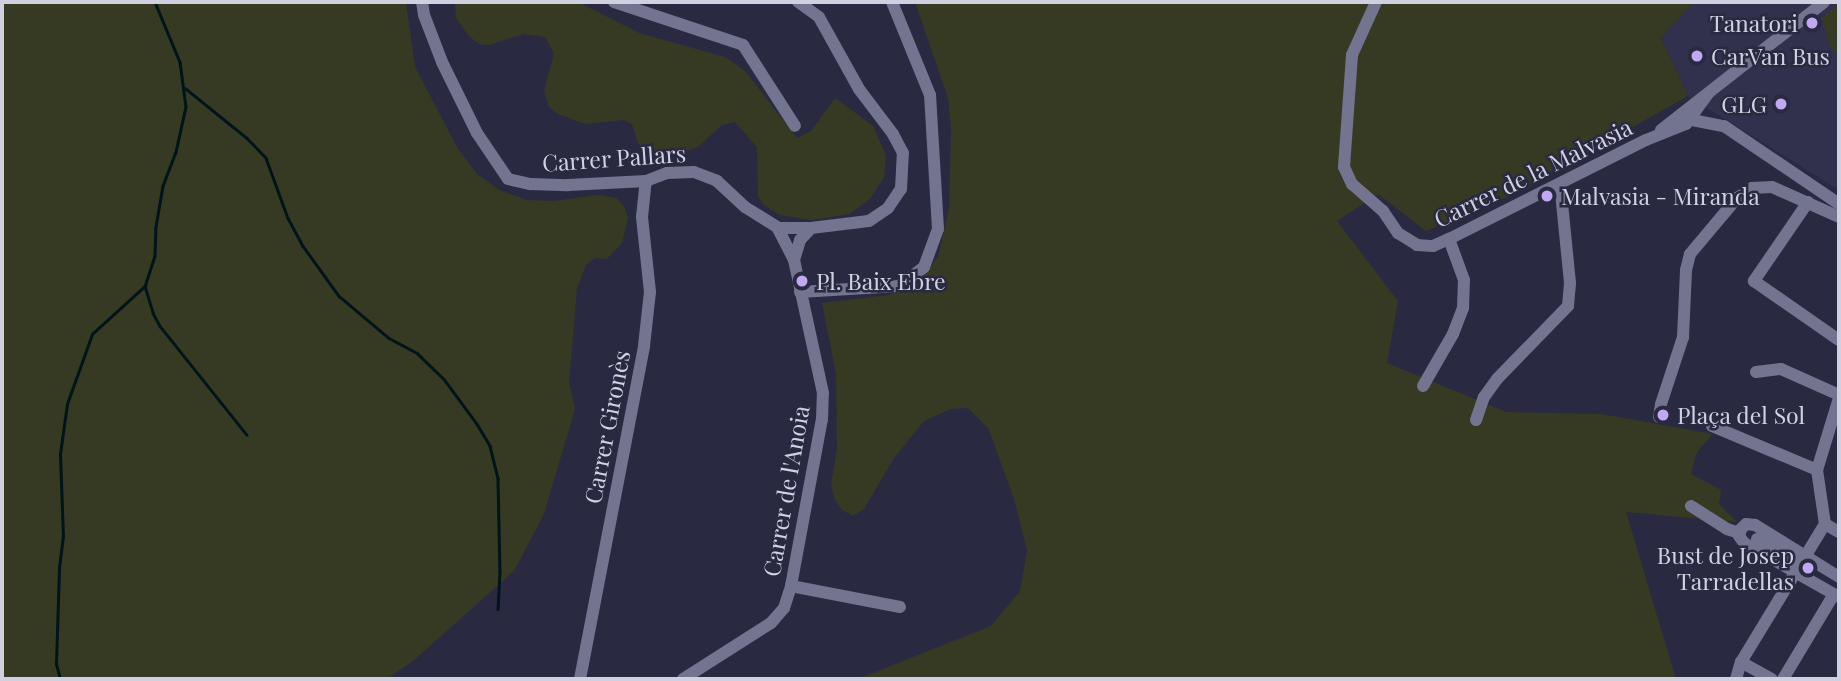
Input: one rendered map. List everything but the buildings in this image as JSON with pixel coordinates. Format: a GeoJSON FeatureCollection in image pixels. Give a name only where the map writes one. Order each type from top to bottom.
{"type":"FeatureCollection","features":[{"type":"Feature","properties":{"kind":"street","name":"Carrer Pallars"},"geometry":{"type":"LineString","coordinates":[[422,2],[424,15],[442,62],[477,133],[508,179],[530,184],[646,181],[667,173],[694,172],[717,181],[745,207],[778,228]]}},
{"type":"Feature","properties":{"kind":"street"},"geometry":{"type":"LineString","coordinates":[[614,2],[743,45],[795,126]]}},
{"type":"Feature","properties":{"kind":"street"},"geometry":{"type":"LineString","coordinates":[[778,228],[811,228],[869,221],[878,216],[901,189],[904,164],[893,134],[859,89],[819,17],[798,2]]}},
{"type":"Feature","properties":{"kind":"street"},"geometry":{"type":"LineString","coordinates":[[800,292],[898,286],[923,267],[938,229],[930,95],[892,2]]}},
{"type":"Feature","properties":{"kind":"street","name":"Carrer de la Malvasia"},"geometry":{"type":"LineString","coordinates":[[1377,2],[1361,30],[1350,63],[1342,153],[1346,173],[1352,184],[1383,211],[1404,239],[1424,246],[1449,239],[1646,140],[1692,120]]}},
{"type":"Feature","properties":{"kind":"street"},"geometry":{"type":"LineString","coordinates":[[1646,140],[1824,2]]}},
{"type":"Feature","properties":{"kind":"street"},"geometry":{"type":"LineString","coordinates":[[1708,94],[1692,120],[1719,124],[1839,204]]}},
{"type":"Feature","properties":{"kind":"street","name":"Carrer Gironès"},"geometry":{"type":"LineString","coordinates":[[580,679],[644,346],[650,292],[642,217],[646,181]]}},
{"type":"Feature","properties":{"kind":"street"},"geometry":{"type":"LineString","coordinates":[[1476,420],[1484,397],[1497,379],[1568,306],[1570,283],[1560,183]]}},
{"type":"Feature","properties":{"kind":"street"},"geometry":{"type":"LineString","coordinates":[[1659,416],[1683,337],[1686,270],[1694,247],[1737,198],[1752,188],[1772,187],[1839,217]]}},
{"type":"Feature","properties":{"kind":"street"},"geometry":{"type":"LineString","coordinates":[[1808,202],[1754,281],[1839,340]]}},
{"type":"Feature","properties":{"kind":"street","name":"Carrer de l'Anoia"},"geometry":{"type":"LineString","coordinates":[[683,679],[771,622],[784,608],[791,586],[823,401],[794,260],[778,228]]}},
{"type":"Feature","properties":{"kind":"street"},"geometry":{"type":"LineString","coordinates":[[794,260],[800,240],[811,228]]}},
{"type":"Feature","properties":{"kind":"street"},"geometry":{"type":"LineString","coordinates":[[1423,386],[1453,334],[1463,308],[1464,280],[1449,239]]}},
{"type":"Feature","properties":{"kind":"street"},"geometry":{"type":"LineString","coordinates":[[1736,679],[1741,662],[1825,524],[1818,470],[1839,397],[1781,369],[1756,372]]}},
{"type":"Feature","properties":{"kind":"street"},"geometry":{"type":"LineString","coordinates":[[1712,426],[1818,470]]}},
{"type":"Feature","properties":{"kind":"street"},"geometry":{"type":"LineString","coordinates":[[1691,506],[1727,529],[1740,533]]}},
{"type":"Feature","properties":{"kind":"street"},"geometry":{"type":"LineString","coordinates":[[1740,533],[1746,524],[1755,525],[1838,592],[1783,679]]}},
{"type":"Feature","properties":{"kind":"street"},"geometry":{"type":"LineString","coordinates":[[1825,524],[1839,532]]}},
{"type":"Feature","properties":{"kind":"street"},"geometry":{"type":"LineString","coordinates":[[1740,533],[1744,543],[1839,577]]}},
{"type":"Feature","properties":{"kind":"street"},"geometry":{"type":"LineString","coordinates":[[1757,539],[1801,564]]}},
{"type":"Feature","properties":{"kind":"street"},"geometry":{"type":"LineString","coordinates":[[791,586],[900,607]]}},
{"type":"Feature","properties":{"kind":"street"},"geometry":{"type":"LineString","coordinates":[[1741,662],[1772,679]]}},
{"type":"Feature","properties":{"kind":"shaded area"},"geometry":{"type":"Polygon","coordinates":[[[1694,2],[1839,2],[1839,190],[1688,96],[1661,38],[1694,2]]]}},
{"type":"Feature","properties":{"kind":"green space"},"geometry":{"type":"Polygon","coordinates":[[[2,2],[406,2],[415,67],[458,149],[477,174],[499,190],[526,200],[554,201],[598,195],[616,198],[624,206],[628,218],[622,243],[607,259],[595,258],[586,265],[577,288],[569,382],[575,409],[544,514],[514,571],[413,661],[387,679],[2,679],[2,2]]]}},
{"type":"Feature","properties":{"kind":"green space"},"geometry":{"type":"Polygon","coordinates":[[[455,2],[578,2],[639,33],[725,57],[745,71],[797,138],[811,131],[835,98],[873,126],[886,156],[884,177],[870,199],[850,214],[811,220],[780,215],[764,205],[758,196],[757,147],[735,122],[722,125],[698,147],[655,162],[638,143],[632,124],[624,120],[585,124],[558,114],[549,107],[544,91],[554,53],[545,37],[524,34],[488,45],[479,44],[469,36],[456,18],[455,2]]]}},
{"type":"Feature","properties":{"kind":"green space"},"geometry":{"type":"Polygon","coordinates":[[[915,2],[1694,2],[1661,38],[1688,96],[1512,195],[1426,231],[1378,194],[1337,221],[1398,301],[1387,363],[1506,412],[1601,414],[1713,434],[1697,452],[1691,474],[1721,490],[1719,504],[1737,522],[1626,512],[1676,679],[858,679],[991,626],[1020,591],[1027,551],[1015,502],[988,428],[968,408],[951,409],[924,421],[894,458],[864,509],[853,516],[842,510],[835,500],[831,485],[837,448],[836,374],[822,303],[889,295],[914,286],[938,257],[949,209],[951,129],[948,98],[915,2]]]}},
{"type":"Feature","properties":{"kind":"green space"},"geometry":{"type":"Polygon","coordinates":[[[1839,4],[1839,58],[1829,44],[1822,18],[1839,4]]]}},
{"type":"Feature","properties":{"kind":"waterway"},"geometry":{"type":"LineString","coordinates":[[155,2],[180,62],[186,107],[176,152],[163,186],[156,227],[155,256],[145,286],[160,326],[247,435]]}},
{"type":"Feature","properties":{"kind":"waterway"},"geometry":{"type":"LineString","coordinates":[[185,88],[247,138],[266,158],[288,218],[303,246],[339,296],[389,338],[417,353],[444,379],[477,424],[490,446],[498,479],[498,609]]}},
{"type":"Feature","properties":{"kind":"waterway"},"geometry":{"type":"LineString","coordinates":[[60,679],[56,664],[59,568],[63,537],[60,454],[67,404],[92,334],[145,286]]}},
{"type":"Feature","properties":{"kind":"place","name":"Tanatori"},"geometry":{"type":"Point","coordinates":[1812,23]}},
{"type":"Feature","properties":{"kind":"place","name":"CarVan Bus"},"geometry":{"type":"Point","coordinates":[1697,56]}},
{"type":"Feature","properties":{"kind":"place","name":"GLG"},"geometry":{"type":"Point","coordinates":[1781,104]}},
{"type":"Feature","properties":{"kind":"place","name":"Malvasia - Miranda"},"geometry":{"type":"Point","coordinates":[1547,196]}},
{"type":"Feature","properties":{"kind":"place","name":"Pl. Baix Ebre"},"geometry":{"type":"Point","coordinates":[802,281]}},
{"type":"Feature","properties":{"kind":"place","name":"Plaça del Sol"},"geometry":{"type":"Point","coordinates":[1663,415]}},
{"type":"Feature","properties":{"kind":"place","name":"Bust de Josep Tarradellas"},"geometry":{"type":"Point","coordinates":[1808,568]}}]}
